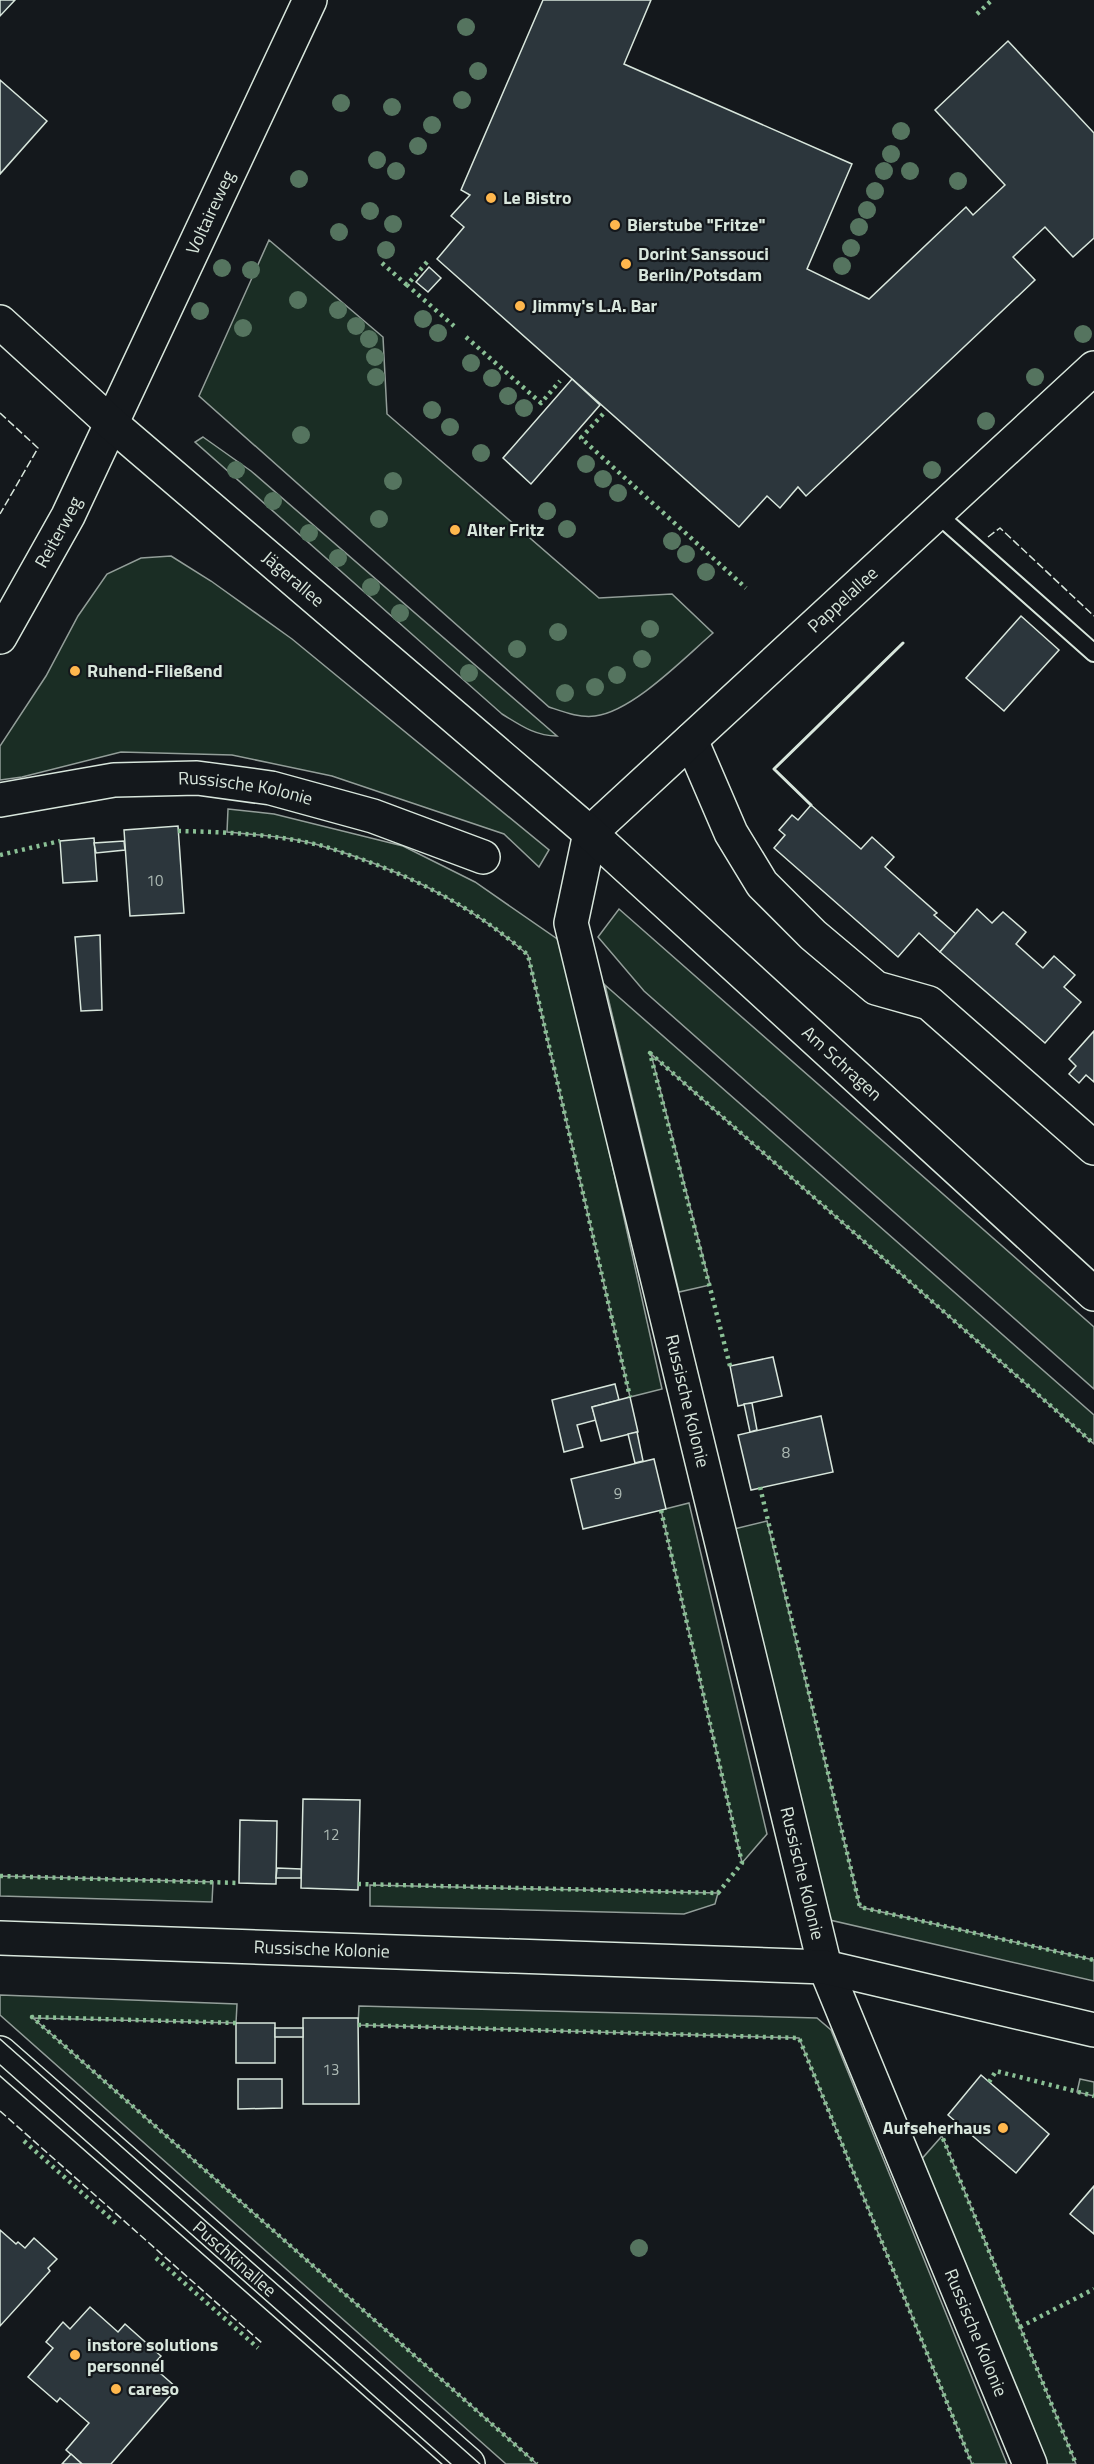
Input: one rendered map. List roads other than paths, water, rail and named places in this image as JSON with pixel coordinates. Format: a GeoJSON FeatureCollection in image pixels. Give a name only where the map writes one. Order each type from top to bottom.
{"type":"FeatureCollection","features":[{"type":"Feature","properties":{"kind":"street","name":"Voltaireweg"},"geometry":{"type":"LineString","coordinates":[[111,424],[310,0]]}},
{"type":"Feature","properties":{"kind":"street","name":"Jägerallee"},"geometry":{"type":"LineString","coordinates":[[0,322],[111,424],[590,833]]}},
{"type":"Feature","properties":{"kind":"street","name":"Pappelallee"},"geometry":{"type":"LineString","coordinates":[[590,833],[1094,368]]}},
{"type":"Feature","properties":{"kind":"street","name":"Reiterweg"},"geometry":{"type":"LineString","coordinates":[[0,637],[68,516],[111,424]]}},
{"type":"Feature","properties":{"kind":"street"},"geometry":{"type":"LineString","coordinates":[[691,740],[731,833],[769,892],[813,935],[876,988],[929,1003],[1094,1148]]}},
{"type":"Feature","properties":{"kind":"street","name":"Russische Kolonie"},"geometry":{"type":"LineString","coordinates":[[0,800],[114,780],[196,778],[271,788],[373,816],[483,857]]}},
{"type":"Feature","properties":{"kind":"street","name":"Am Schragen"},"geometry":{"type":"LineString","coordinates":[[590,833],[1094,1294]]}},
{"type":"Feature","properties":{"kind":"street","name":"Russische Kolonie"},"geometry":{"type":"LineString","coordinates":[[590,833],[571,923],[825,1967],[1030,2464]]}},
{"type":"Feature","properties":{"kind":"street","name":"Russische Kolonie"},"geometry":{"type":"LineString","coordinates":[[0,1938],[825,1967],[1094,2030]]}},
{"type":"Feature","properties":{"kind":"street","name":"Puschkinallee"},"geometry":{"type":"LineString","coordinates":[[0,2053],[468,2464]]}},
{"type":"Feature","properties":{"kind":"lane"},"geometry":{"type":"LineString","coordinates":[[936,513],[1094,653]]}},
{"type":"Feature","properties":{"kind":"tram line"},"geometry":{"type":"LineString","coordinates":[[0,2039],[480,2464]]}},
{"type":"Feature","properties":{"kind":"tram line"},"geometry":{"type":"LineString","coordinates":[[0,2065],[451,2464]]}},
{"type":"Feature","properties":{"kind":"place","name":"Le Bistro"},"geometry":{"type":"Point","coordinates":[491,198]}},
{"type":"Feature","properties":{"kind":"place","name":"Bierstube \"Fritze\""},"geometry":{"type":"Point","coordinates":[615,225]}},
{"type":"Feature","properties":{"kind":"place","name":"Dorint Sanssouci Berlin/Potsdam"},"geometry":{"type":"Point","coordinates":[626,264]}},
{"type":"Feature","properties":{"kind":"place","name":"Jimmy's L.A. Bar"},"geometry":{"type":"Point","coordinates":[520,306]}},
{"type":"Feature","properties":{"kind":"place","name":"Alter Fritz"},"geometry":{"type":"Point","coordinates":[455,530]}},
{"type":"Feature","properties":{"kind":"place","name":"Ruhend-Fließend"},"geometry":{"type":"Point","coordinates":[75,671]}},
{"type":"Feature","properties":{"kind":"place","name":"Aufseherhaus"},"geometry":{"type":"Point","coordinates":[1003,2128]}},
{"type":"Feature","properties":{"kind":"place","name":"instore solutions personnel"},"geometry":{"type":"Point","coordinates":[75,2355]}},
{"type":"Feature","properties":{"kind":"place","name":"careso"},"geometry":{"type":"Point","coordinates":[116,2389]}}]}
